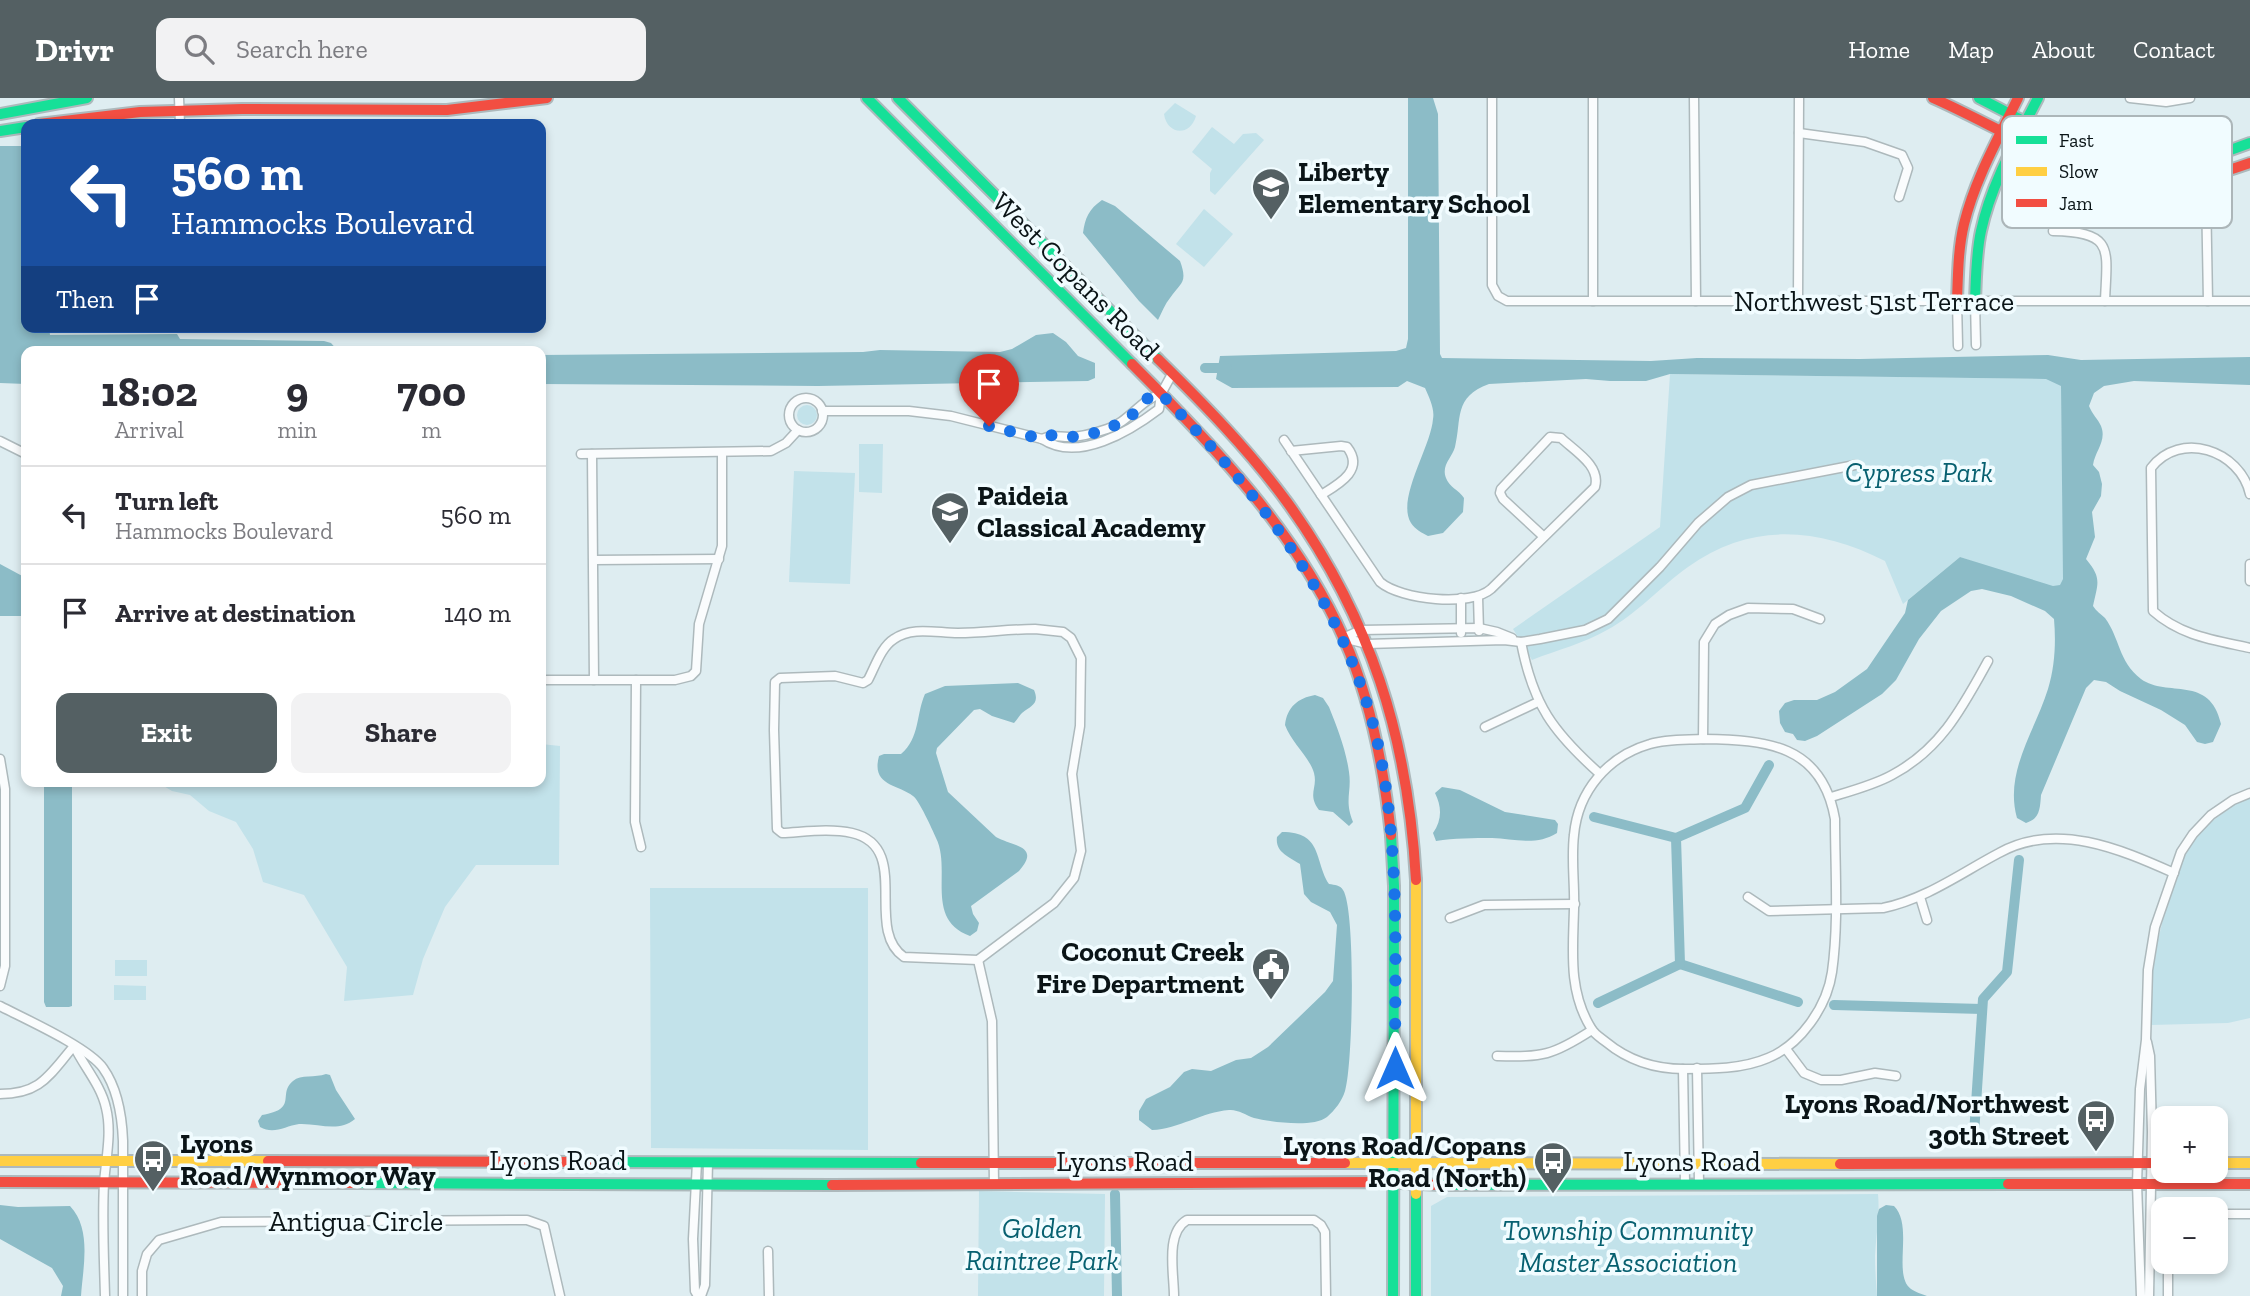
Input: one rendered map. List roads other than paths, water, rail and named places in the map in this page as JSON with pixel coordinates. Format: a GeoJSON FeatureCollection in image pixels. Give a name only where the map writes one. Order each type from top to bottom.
{"type":"FeatureCollection","features":[{"type":"Feature","properties":{"kind":"main road"},"geometry":{"type":"LineString","coordinates":[[0,114],[87,98]]}},
{"type":"Feature","properties":{"kind":"main road"},"geometry":{"type":"LineString","coordinates":[[66,119],[180,103],[447,110],[547,98]]}},
{"type":"Feature","properties":{"kind":"main road","name":"West Copans Road"},"geometry":{"type":"LineString","coordinates":[[867,98],[1236,472],[1291,545],[1343,638],[1374,731],[1385,780],[1391,829],[1394,886],[1393,1296]]}},
{"type":"Feature","properties":{"kind":"main road","name":"West Copans Road"},"geometry":{"type":"LineString","coordinates":[[898,98],[1251,457],[1287,502],[1339,585],[1361,630],[1381,679],[1402,748],[1413,825],[1416,869],[1416,1296]]}},
{"type":"Feature","properties":{"kind":"main road"},"geometry":{"type":"LineString","coordinates":[[1933,98],[2002,129]]}},
{"type":"Feature","properties":{"kind":"main road"},"geometry":{"type":"LineString","coordinates":[[1979,98],[2015,116]]}},
{"type":"Feature","properties":{"kind":"main road"},"geometry":{"type":"LineString","coordinates":[[2010,114],[2018,98]]}},
{"type":"Feature","properties":{"kind":"main road"},"geometry":{"type":"LineString","coordinates":[[2029,116],[2038,98]]}},
{"type":"Feature","properties":{"kind":"main road"},"geometry":{"type":"LineString","coordinates":[[0,131],[21,128]]}},
{"type":"Feature","properties":{"kind":"main road"},"geometry":{"type":"LineString","coordinates":[[1957,301],[1961,242],[1968,209],[1979,178],[2002,131]]}},
{"type":"Feature","properties":{"kind":"main road"},"geometry":{"type":"LineString","coordinates":[[2232,149],[2250,143]]}},
{"type":"Feature","properties":{"kind":"main road"},"geometry":{"type":"LineString","coordinates":[[2232,169],[2250,163]]}},
{"type":"Feature","properties":{"kind":"main road"},"geometry":{"type":"LineString","coordinates":[[1975,301],[1978,248],[1984,216],[2002,171]]}},
{"type":"Feature","properties":{"kind":"main road","name":"Lyons Road"},"geometry":{"type":"LineString","coordinates":[[0,1161],[2150,1163]]}},
{"type":"Feature","properties":{"kind":"main road"},"geometry":{"type":"LineString","coordinates":[[2228,1163],[2250,1163]]}},
{"type":"Feature","properties":{"kind":"main road","name":"Lyons Road"},"geometry":{"type":"LineString","coordinates":[[0,1182],[995,1185],[2250,1184]]}},
{"type":"Feature","properties":{"kind":"street","name":"Northwest 51st Terrace"},"geometry":{"type":"LineString","coordinates":[[1492,98],[1492,285],[1498,296],[1507,301],[2250,301]]}},
{"type":"Feature","properties":{"kind":"street"},"geometry":{"type":"LineString","coordinates":[[1593,98],[1593,301]]}},
{"type":"Feature","properties":{"kind":"street"},"geometry":{"type":"LineString","coordinates":[[1694,98],[1696,301]]}},
{"type":"Feature","properties":{"kind":"street"},"geometry":{"type":"LineString","coordinates":[[1798,300],[1799,98]]}},
{"type":"Feature","properties":{"kind":"street"},"geometry":{"type":"LineString","coordinates":[[2130,98],[2166,102],[2190,98]]}},
{"type":"Feature","properties":{"kind":"street"},"geometry":{"type":"LineString","coordinates":[[1799,134],[1865,142],[1902,155],[1908,168],[1899,197]]}},
{"type":"Feature","properties":{"kind":"street"},"geometry":{"type":"LineString","coordinates":[[2207,228],[2208,301]]}},
{"type":"Feature","properties":{"kind":"street"},"geometry":{"type":"LineString","coordinates":[[2053,231],[2068,231],[2094,237],[2104,245],[2107,257],[2105,300]]}},
{"type":"Feature","properties":{"kind":"street"},"geometry":{"type":"LineString","coordinates":[[1957,301],[1958,346]]}},
{"type":"Feature","properties":{"kind":"street"},"geometry":{"type":"LineString","coordinates":[[1975,301],[1976,345]]}},
{"type":"Feature","properties":{"kind":"street"},"geometry":{"type":"LineString","coordinates":[[822,411],[909,411],[951,416],[1064,447],[1097,443],[1133,428],[1159,409],[1161,394],[1172,374]]}},
{"type":"Feature","properties":{"kind":"street"},"geometry":{"type":"LineString","coordinates":[[1042,439],[1052,435],[1089,435],[1110,429],[1132,415],[1149,397],[1161,394]]}},
{"type":"Feature","properties":{"kind":"street"},"geometry":{"type":"LineString","coordinates":[[800,399],[811,399],[821,406],[822,422],[816,430],[805,432],[798,429],[789,418],[791,407],[800,399]]}},
{"type":"Feature","properties":{"kind":"street"},"geometry":{"type":"LineString","coordinates":[[581,454],[772,452],[786,443],[798,429]]}},
{"type":"Feature","properties":{"kind":"street"},"geometry":{"type":"LineString","coordinates":[[1284,440],[1386,587],[1420,598],[1485,595],[1595,487],[1595,470],[1556,436],[1550,437],[1500,493],[1503,499],[1544,537]]}},
{"type":"Feature","properties":{"kind":"street"},"geometry":{"type":"LineString","coordinates":[[0,441],[21,452]]}},
{"type":"Feature","properties":{"kind":"street"},"geometry":{"type":"LineString","coordinates":[[1291,451],[1341,446],[1347,447],[1352,454],[1350,474],[1321,495]]}},
{"type":"Feature","properties":{"kind":"street"},"geometry":{"type":"LineString","coordinates":[[2250,494],[2238,468],[2205,448],[2168,453],[2158,459],[2151,468],[2152,611],[2168,625],[2192,635],[2250,648]]}},
{"type":"Feature","properties":{"kind":"street"},"geometry":{"type":"LineString","coordinates":[[546,680],[676,680],[691,676],[696,671],[699,624],[722,546],[722,453]]}},
{"type":"Feature","properties":{"kind":"street"},"geometry":{"type":"LineString","coordinates":[[592,454],[594,680]]}},
{"type":"Feature","properties":{"kind":"street"},"geometry":{"type":"LineString","coordinates":[[1343,638],[1367,644],[1479,640],[1521,642],[1585,629],[1608,619],[1660,568],[1698,523],[1728,497],[1751,485],[1855,465]]}},
{"type":"Feature","properties":{"kind":"street"},"geometry":{"type":"LineString","coordinates":[[594,560],[719,559]]}},
{"type":"Feature","properties":{"kind":"street"},"geometry":{"type":"LineString","coordinates":[[2250,564],[2250,581]]}},
{"type":"Feature","properties":{"kind":"street"},"geometry":{"type":"LineString","coordinates":[[1478,597],[1479,640]]}},
{"type":"Feature","properties":{"kind":"street"},"geometry":{"type":"LineString","coordinates":[[1461,598],[1461,641]]}},
{"type":"Feature","properties":{"kind":"street"},"geometry":{"type":"LineString","coordinates":[[1703,739],[1704,642],[1715,624],[1748,608],[1793,609],[1820,619]]}},
{"type":"Feature","properties":{"kind":"street"},"geometry":{"type":"LineString","coordinates":[[1343,638],[1361,630],[1479,628],[1521,642]]}},
{"type":"Feature","properties":{"kind":"street"},"geometry":{"type":"LineString","coordinates":[[1053,629],[1071,638],[1081,658],[1080,726],[1072,774],[1080,831],[1078,867],[1074,878],[1054,903],[978,960],[904,957],[895,951],[886,926],[884,863],[868,841],[855,833],[782,833],[777,829],[774,700],[775,682],[780,678],[835,676],[863,682],[868,680],[886,646],[905,633],[918,631],[960,633],[1053,629]]}},
{"type":"Feature","properties":{"kind":"street"},"geometry":{"type":"LineString","coordinates":[[1521,642],[1538,702],[1561,736],[1600,774]]}},
{"type":"Feature","properties":{"kind":"street"},"geometry":{"type":"LineString","coordinates":[[1831,797],[1891,777],[1922,757],[1953,723],[1988,661]]}},
{"type":"Feature","properties":{"kind":"street"},"geometry":{"type":"LineString","coordinates":[[636,680],[635,822],[641,847]]}},
{"type":"Feature","properties":{"kind":"street"},"geometry":{"type":"LineString","coordinates":[[1485,727],[1538,702]]}},
{"type":"Feature","properties":{"kind":"street"},"geometry":{"type":"LineString","coordinates":[[1703,739],[1747,740],[1782,747],[1803,761],[1819,777],[1831,797],[1835,819],[1832,974],[1821,1006],[1807,1027],[1786,1049],[1750,1064],[1683,1069],[1640,1063],[1621,1055],[1592,1030],[1578,1002],[1572,972],[1574,836],[1585,795],[1600,774],[1622,754],[1652,743],[1703,739]]}},
{"type":"Feature","properties":{"kind":"street"},"geometry":{"type":"LineString","coordinates":[[0,760],[5,789],[2,847],[5,966],[0,986]]}},
{"type":"Feature","properties":{"kind":"street"},"geometry":{"type":"LineString","coordinates":[[2141,1296],[2137,1184],[2148,970],[2155,927],[2181,852],[2193,834],[2211,815],[2233,800],[2250,793]]}},
{"type":"Feature","properties":{"kind":"street"},"geometry":{"type":"LineString","coordinates":[[1748,897],[1769,911],[1883,908],[1920,897],[2002,851],[2028,842],[2054,839],[2106,845],[2174,873]]}},
{"type":"Feature","properties":{"kind":"street"},"geometry":{"type":"LineString","coordinates":[[1920,897],[1927,920]]}},
{"type":"Feature","properties":{"kind":"street"},"geometry":{"type":"LineString","coordinates":[[1450,918],[1484,905],[1574,904]]}},
{"type":"Feature","properties":{"kind":"street"},"geometry":{"type":"LineString","coordinates":[[978,960],[992,1021],[995,1185]]}},
{"type":"Feature","properties":{"kind":"street"},"geometry":{"type":"LineString","coordinates":[[0,1006],[90,1054],[103,1068],[117,1098],[122,1118],[123,1296]]}},
{"type":"Feature","properties":{"kind":"street"},"geometry":{"type":"LineString","coordinates":[[1497,1056],[1536,1057],[1552,1053],[1592,1030]]}},
{"type":"Feature","properties":{"kind":"street"},"geometry":{"type":"LineString","coordinates":[[2146,1040],[2150,1056],[2149,1296]]}},
{"type":"Feature","properties":{"kind":"street"},"geometry":{"type":"LineString","coordinates":[[0,1094],[19,1094],[32,1090],[74,1046]]}},
{"type":"Feature","properties":{"kind":"street"},"geometry":{"type":"LineString","coordinates":[[74,1046],[98,1086],[106,1108],[109,1128],[104,1181],[105,1296]]}},
{"type":"Feature","properties":{"kind":"street"},"geometry":{"type":"LineString","coordinates":[[1786,1049],[1804,1073],[1821,1080],[1840,1080],[1875,1073],[1896,1076]]}},
{"type":"Feature","properties":{"kind":"street"},"geometry":{"type":"LineString","coordinates":[[1697,1068],[1699,1183]]}},
{"type":"Feature","properties":{"kind":"street"},"geometry":{"type":"LineString","coordinates":[[1683,1069],[1685,1184]]}},
{"type":"Feature","properties":{"kind":"street"},"geometry":{"type":"LineString","coordinates":[[702,1183],[693,1239],[695,1291],[700,1296],[705,1285],[703,1162]]}},
{"type":"Feature","properties":{"kind":"street"},"geometry":{"type":"LineString","coordinates":[[2228,1214],[2250,1214]]}},
{"type":"Feature","properties":{"kind":"street","name":"Antigua Circle"},"geometry":{"type":"LineString","coordinates":[[142,1296],[142,1271],[147,1254],[159,1240],[221,1222],[527,1220],[544,1226],[560,1296]]}},
{"type":"Feature","properties":{"kind":"street"},"geometry":{"type":"LineString","coordinates":[[1174,1296],[1174,1236],[1179,1226],[1187,1220],[1314,1220],[1325,1232],[1326,1296]]}},
{"type":"Feature","properties":{"kind":"street"},"geometry":{"type":"LineString","coordinates":[[768,1251],[769,1296]]}},
{"type":"Feature","properties":{"kind":"street"},"geometry":{"type":"LineString","coordinates":[[2168,1274],[2168,1296]]}},
{"type":"Feature","properties":{"kind":"waterway"},"geometry":{"type":"LineString","coordinates":[[1205,368],[1227,368]]}},
{"type":"Feature","properties":{"kind":"waterway"},"geometry":{"type":"LineString","coordinates":[[1598,1003],[1680,964],[1676,838],[1745,808],[1769,765]]}},
{"type":"Feature","properties":{"kind":"waterway"},"geometry":{"type":"LineString","coordinates":[[1594,817],[1676,838]]}},
{"type":"Feature","properties":{"kind":"waterway"},"geometry":{"type":"LineString","coordinates":[[1974,1134],[1983,999],[2007,972],[2019,860]]}},
{"type":"Feature","properties":{"kind":"waterway"},"geometry":{"type":"LineString","coordinates":[[1680,964],[1798,1002]]}},
{"type":"Feature","properties":{"kind":"waterway"},"geometry":{"type":"LineString","coordinates":[[1834,1005],[1982,1009]]}},
{"type":"Feature","properties":{"kind":"waterway"},"geometry":{"type":"LineString","coordinates":[[1115,1194],[1117,1296]]}},
{"type":"Feature","properties":{"kind":"place","name":"Liberty Elementary School"},"geometry":{"type":"Point","coordinates":[1271,221]}},
{"type":"Feature","properties":{"kind":"place","name":"Paideia Classical Academy"},"geometry":{"type":"Point","coordinates":[950,545]}},
{"type":"Feature","properties":{"kind":"place","name":"Coconut Creek Fire Department"},"geometry":{"type":"Point","coordinates":[1271,1001]}},
{"type":"Feature","properties":{"kind":"place","name":"Lyons Road/Northwest 30th Street"},"geometry":{"type":"Point","coordinates":[2096,1153]}},
{"type":"Feature","properties":{"kind":"place","name":"Lyons Road/Wynmoor Way"},"geometry":{"type":"Point","coordinates":[153,1193]}},
{"type":"Feature","properties":{"kind":"place","name":"Lyons Road/Copans Road (North)"},"geometry":{"type":"Point","coordinates":[1553,1195]}},
{"type":"Feature","properties":{"kind":"park label","name":"Cypress Park"},"geometry":{"type":"Point","coordinates":[1919,472]}},
{"type":"Feature","properties":{"kind":"park label","name":"Golden Raintree Park"},"geometry":{"type":"Point","coordinates":[1042,1244]}},
{"type":"Feature","properties":{"kind":"park label","name":"Township Community Master Association"},"geometry":{"type":"Point","coordinates":[1628,1246]}}]}
